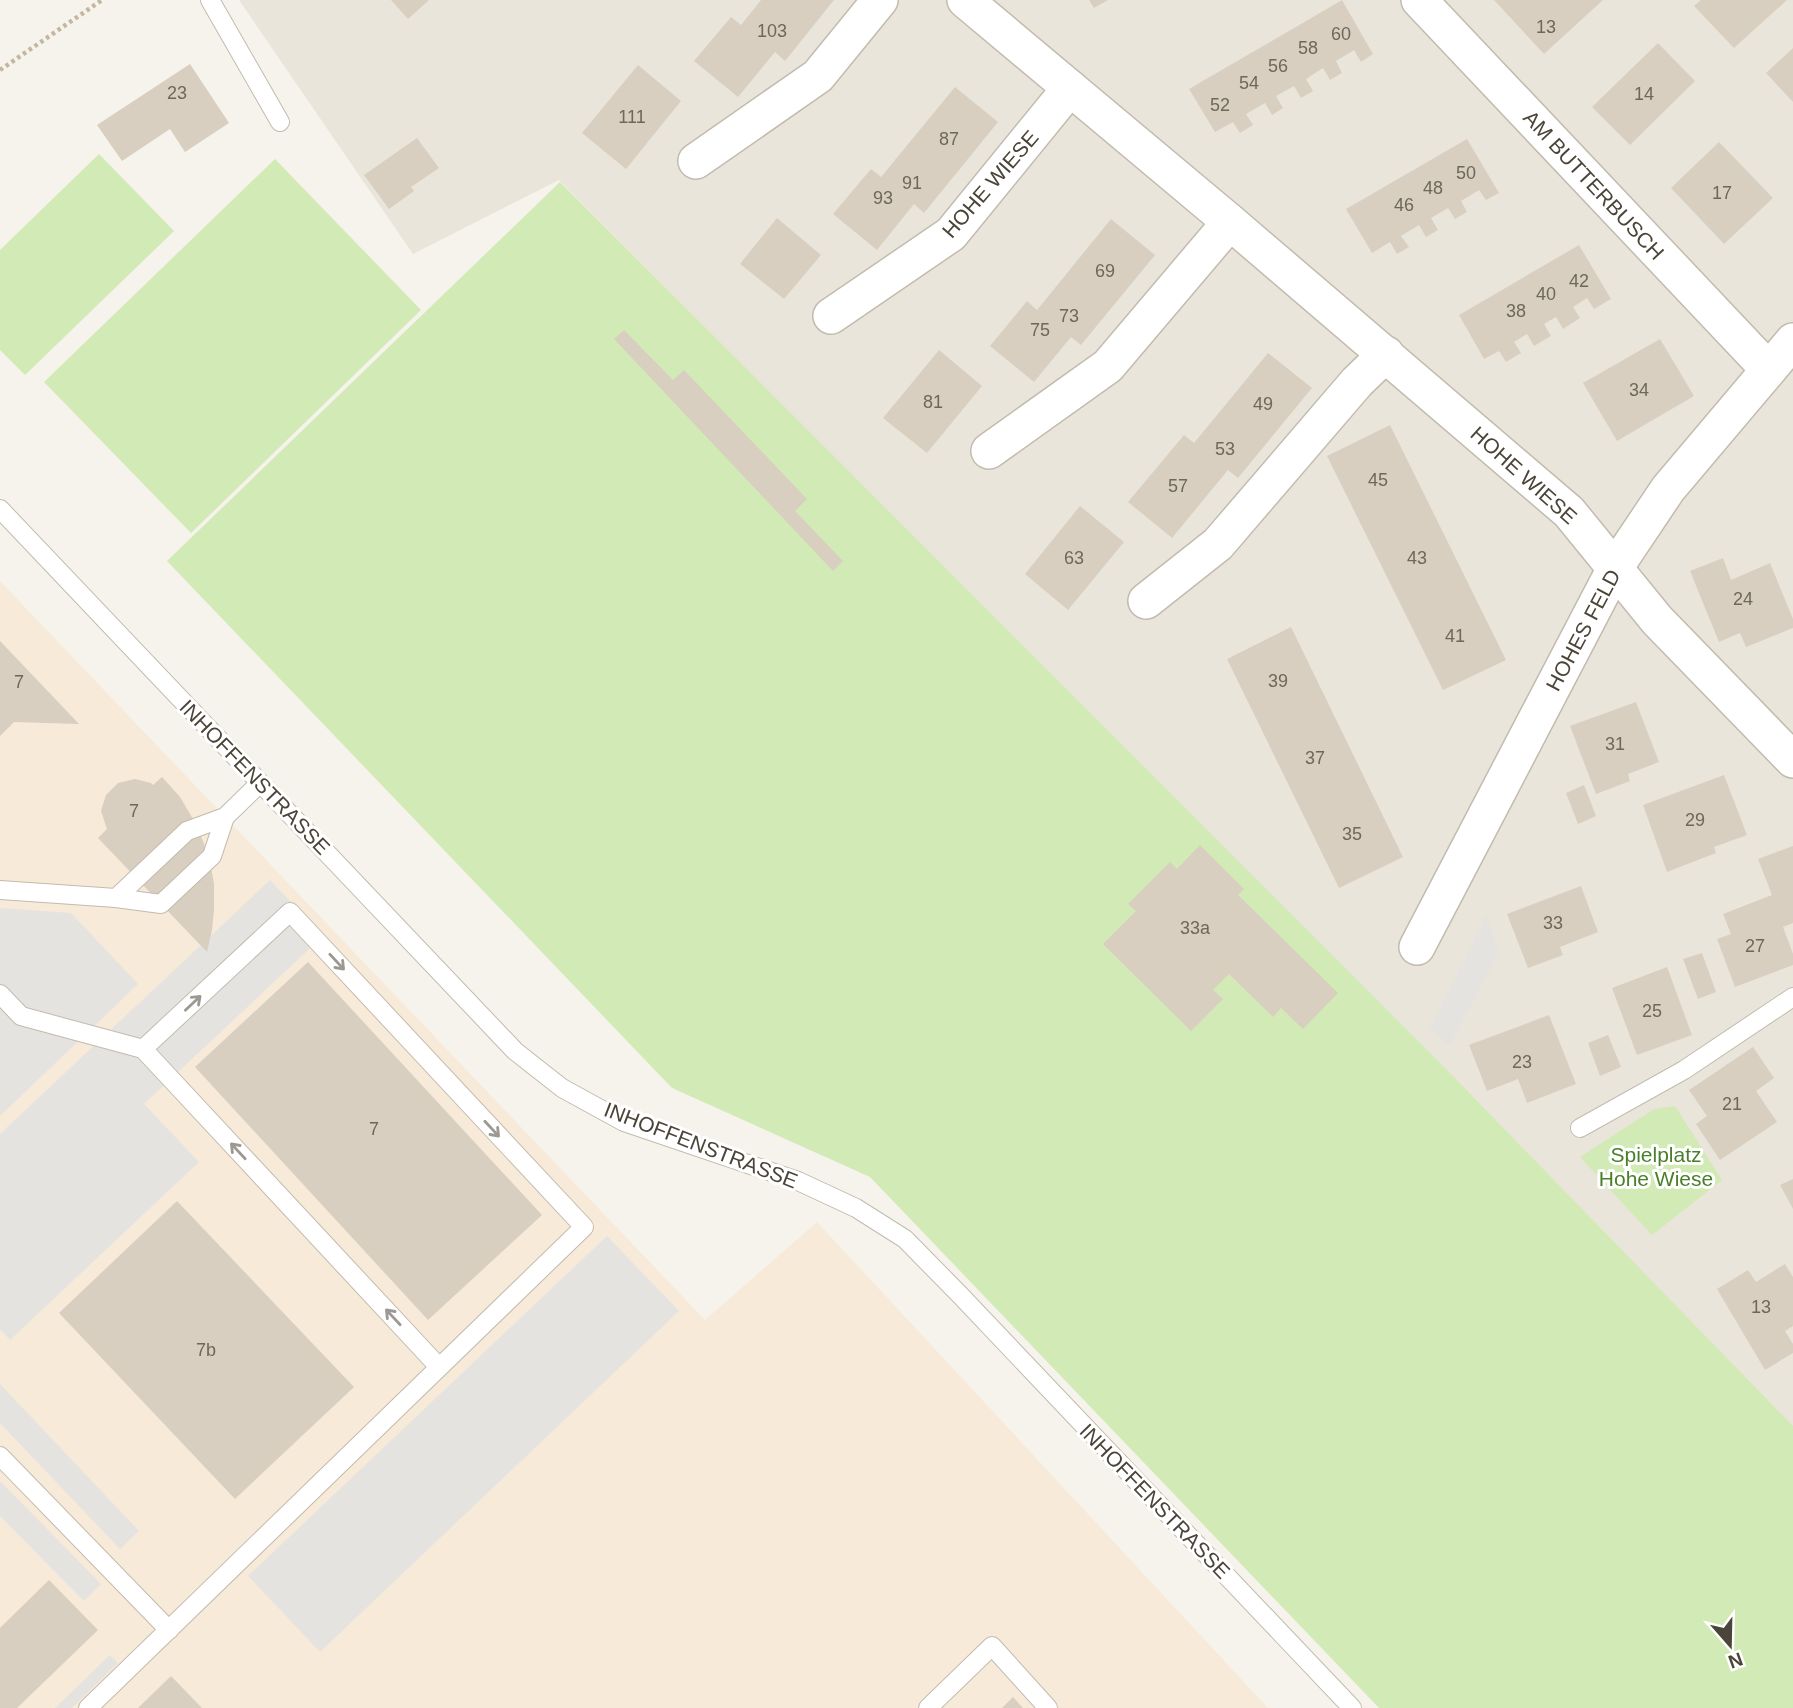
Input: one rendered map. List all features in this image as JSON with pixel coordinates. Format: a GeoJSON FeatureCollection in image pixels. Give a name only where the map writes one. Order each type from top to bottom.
{"type":"FeatureCollection","features":[{"type":"Feature","properties":{"kind":"street"},"geometry":{"type":"LineString","coordinates":[[696,161],[818,76],[880,0]]}},
{"type":"Feature","properties":{"kind":"street","name":"HOHE WIESE"},"geometry":{"type":"LineString","coordinates":[[965,0],[1386,354],[1569,512],[1657,620],[1793,760]]}},
{"type":"Feature","properties":{"kind":"street","name":"AM BUTTERBUSCH"},"geometry":{"type":"LineString","coordinates":[[1419,0],[1768,369]]}},
{"type":"Feature","properties":{"kind":"street","name":"HOHE WIESE"},"geometry":{"type":"LineString","coordinates":[[831,316],[951,234],[1070,88]]}},
{"type":"Feature","properties":{"kind":"street"},"geometry":{"type":"LineString","coordinates":[[989,452],[1108,366],[1230,222]]}},
{"type":"Feature","properties":{"kind":"street","name":"HOHES FELD"},"geometry":{"type":"LineString","coordinates":[[1417,947],[1615,568],[1668,489],[1793,341]]}},
{"type":"Feature","properties":{"kind":"street"},"geometry":{"type":"LineString","coordinates":[[1146,601],[1218,544],[1357,382],[1386,354]]}},
{"type":"Feature","properties":{"kind":"lane"},"geometry":{"type":"LineString","coordinates":[[210,0],[281,122]]}},
{"type":"Feature","properties":{"kind":"lane","name":"INHOFFENSTRASSE"},"geometry":{"type":"LineString","coordinates":[[0,509],[515,1051],[562,1088],[624,1122],[798,1181],[856,1208],[905,1239],[1352,1708]]}},
{"type":"Feature","properties":{"kind":"lane"},"geometry":{"type":"LineString","coordinates":[[116,898],[187,831],[225,817],[260,783]]}},
{"type":"Feature","properties":{"kind":"lane"},"geometry":{"type":"LineString","coordinates":[[0,890],[162,904],[212,856],[225,817]]}},
{"type":"Feature","properties":{"kind":"lane"},"geometry":{"type":"LineString","coordinates":[[88,1708],[584,1227],[290,912],[143,1049]]}},
{"type":"Feature","properties":{"kind":"lane"},"geometry":{"type":"LineString","coordinates":[[0,994],[21,1016],[143,1049],[439,1367]]}},
{"type":"Feature","properties":{"kind":"lane"},"geometry":{"type":"LineString","coordinates":[[1580,1128],[1684,1070],[1793,997]]}},
{"type":"Feature","properties":{"kind":"lane"},"geometry":{"type":"LineString","coordinates":[[0,1456],[169,1630]]}},
{"type":"Feature","properties":{"kind":"lane"},"geometry":{"type":"LineString","coordinates":[[928,1708],[992,1646],[1048,1708]]}},
{"type":"Feature","properties":{"kind":"path"},"geometry":{"type":"LineString","coordinates":[[0,70],[102,0]]}},
{"type":"Feature","properties":{"kind":"shaded area"},"geometry":{"type":"Polygon","coordinates":[[[239,0],[1793,0],[1793,1428],[559,180],[413,254],[239,0]]]}},
{"type":"Feature","properties":{"kind":"shaded area"},"geometry":{"type":"Polygon","coordinates":[[[0,581],[705,1320],[817,1222],[1268,1708],[0,1708],[0,581]]]}},
{"type":"Feature","properties":{"kind":"shaded area"},"geometry":{"type":"Polygon","coordinates":[[[270,880],[323,936],[144,1104],[199,1162],[10,1340],[0,1329],[0,1134],[270,880]]]}},
{"type":"Feature","properties":{"kind":"shaded area"},"geometry":{"type":"Polygon","coordinates":[[[0,908],[71,913],[138,984],[0,1116],[0,908]]]}},
{"type":"Feature","properties":{"kind":"shaded area"},"geometry":{"type":"Polygon","coordinates":[[[1486,915],[1499,951],[1450,1046],[1430,1028],[1486,915]]]}},
{"type":"Feature","properties":{"kind":"shaded area"},"geometry":{"type":"Polygon","coordinates":[[[607,1236],[679,1311],[320,1652],[248,1576],[607,1236]]]}},
{"type":"Feature","properties":{"kind":"shaded area"},"geometry":{"type":"Polygon","coordinates":[[[0,1384],[139,1531],[120,1549],[0,1423],[0,1384]]]}},
{"type":"Feature","properties":{"kind":"shaded area"},"geometry":{"type":"Polygon","coordinates":[[[0,1481],[101,1584],[84,1601],[0,1516],[0,1481]]]}},
{"type":"Feature","properties":{"kind":"shaded area"},"geometry":{"type":"Polygon","coordinates":[[[110,1655],[118,1663],[72,1708],[55,1708],[110,1655]]]}},
{"type":"Feature","properties":{"kind":"green space"},"geometry":{"type":"Polygon","coordinates":[[[99,154],[174,231],[25,375],[0,350],[0,250],[99,154]]]}},
{"type":"Feature","properties":{"kind":"green space"},"geometry":{"type":"Polygon","coordinates":[[[275,159],[421,310],[191,533],[44,382],[275,159]]]}},
{"type":"Feature","properties":{"kind":"green space"},"geometry":{"type":"Polygon","coordinates":[[[560,182],[1446,1069],[1793,1426],[1793,1708],[1379,1708],[870,1177],[672,1088],[167,561],[560,182]]]}},
{"type":"Feature","properties":{"kind":"green space","name":"Spielplatz Hohe Wiese"},"geometry":{"type":"Polygon","coordinates":[[[1675,1106],[1722,1180],[1652,1235],[1580,1157],[1654,1109],[1675,1106]]]}},
{"type":"Feature","properties":{"kind":"building"},"geometry":{"type":"Polygon","coordinates":[[[391,0],[429,0],[408,19],[391,0]]]}},
{"type":"Feature","properties":{"kind":"building"},"geometry":{"type":"Polygon","coordinates":[[[761,0],[834,0],[785,61],[775,52],[738,97],[694,61],[731,17],[741,25],[761,0]]]}},
{"type":"Feature","properties":{"kind":"building"},"geometry":{"type":"Polygon","coordinates":[[[1089,0],[1108,0],[1094,8],[1089,0]]]}},
{"type":"Feature","properties":{"kind":"building"},"geometry":{"type":"Polygon","coordinates":[[[1342,0],[1373,54],[1361,62],[1354,50],[1336,61],[1342,73],[1330,80],[1323,68],[1306,79],[1313,91],[1301,98],[1294,86],[1276,96],[1283,108],[1272,115],[1265,103],[1246,114],[1253,125],[1240,133],[1233,122],[1215,132],[1189,89],[1342,0]]]}},
{"type":"Feature","properties":{"kind":"building"},"geometry":{"type":"Polygon","coordinates":[[[1494,0],[1603,0],[1544,54],[1494,0]]]}},
{"type":"Feature","properties":{"kind":"building"},"geometry":{"type":"Polygon","coordinates":[[[1701,0],[1787,0],[1734,48],[1694,6],[1701,0]]]}},
{"type":"Feature","properties":{"kind":"building"},"geometry":{"type":"Polygon","coordinates":[[[1658,43],[1695,81],[1630,145],[1592,107],[1658,43]]]}},
{"type":"Feature","properties":{"kind":"building"},"geometry":{"type":"Polygon","coordinates":[[[1793,48],[1793,102],[1766,73],[1793,48]]]}},
{"type":"Feature","properties":{"kind":"building"},"geometry":{"type":"Polygon","coordinates":[[[190,64],[229,123],[185,152],[170,129],[122,161],[97,125],[190,64]]]}},
{"type":"Feature","properties":{"kind":"building"},"geometry":{"type":"Polygon","coordinates":[[[638,65],[681,101],[626,169],[582,133],[638,65]]]}},
{"type":"Feature","properties":{"kind":"building"},"geometry":{"type":"Polygon","coordinates":[[[955,87],[998,122],[924,213],[914,204],[877,250],[833,214],[871,169],[881,177],[955,87]]]}},
{"type":"Feature","properties":{"kind":"building"},"geometry":{"type":"Polygon","coordinates":[[[417,138],[439,168],[411,187],[414,191],[389,209],[364,175],[417,138]]]}},
{"type":"Feature","properties":{"kind":"building"},"geometry":{"type":"Polygon","coordinates":[[[1467,139],[1499,193],[1486,200],[1479,190],[1461,201],[1467,212],[1455,219],[1448,208],[1431,218],[1438,230],[1426,237],[1419,225],[1401,236],[1409,247],[1397,254],[1390,242],[1372,253],[1346,209],[1467,139]]]}},
{"type":"Feature","properties":{"kind":"building"},"geometry":{"type":"Polygon","coordinates":[[[1719,142],[1773,198],[1724,244],[1671,188],[1719,142]]]}},
{"type":"Feature","properties":{"kind":"building"},"geometry":{"type":"Polygon","coordinates":[[[777,218],[821,255],[784,299],[740,264],[777,218]]]}},
{"type":"Feature","properties":{"kind":"building"},"geometry":{"type":"Polygon","coordinates":[[[1111,219],[1155,255],[1081,345],[1071,337],[1034,382],[990,346],[1027,301],[1037,310],[1111,219]]]}},
{"type":"Feature","properties":{"kind":"building"},"geometry":{"type":"Polygon","coordinates":[[[1579,245],[1611,299],[1594,309],[1587,298],[1573,307],[1580,318],[1563,329],[1556,317],[1544,324],[1551,336],[1534,346],[1527,334],[1514,342],[1521,353],[1506,362],[1499,351],[1484,359],[1459,315],[1579,245]]]}},
{"type":"Feature","properties":{"kind":"building"},"geometry":{"type":"Polygon","coordinates":[[[624,330],[673,380],[684,370],[807,499],[795,511],[843,561],[833,571],[614,339],[624,330]]]}},
{"type":"Feature","properties":{"kind":"building"},"geometry":{"type":"Polygon","coordinates":[[[1660,339],[1694,396],[1617,441],[1583,383],[1660,339]]]}},
{"type":"Feature","properties":{"kind":"building"},"geometry":{"type":"Polygon","coordinates":[[[939,350],[982,386],[927,453],[883,418],[939,350]]]}},
{"type":"Feature","properties":{"kind":"building"},"geometry":{"type":"Polygon","coordinates":[[[1268,353],[1312,388],[1238,478],[1228,470],[1172,538],[1128,502],[1184,435],[1194,443],[1268,353]]]}},
{"type":"Feature","properties":{"kind":"building"},"geometry":{"type":"Polygon","coordinates":[[[1390,425],[1506,660],[1443,690],[1327,456],[1390,425]]]}},
{"type":"Feature","properties":{"kind":"building"},"geometry":{"type":"Polygon","coordinates":[[[1080,506],[1124,542],[1068,610],[1025,574],[1080,506]]]}},
{"type":"Feature","properties":{"kind":"building"},"geometry":{"type":"Polygon","coordinates":[[[1723,558],[1731,580],[1770,563],[1793,619],[1793,628],[1746,647],[1740,633],[1719,642],[1690,571],[1723,558]]]}},
{"type":"Feature","properties":{"kind":"building"},"geometry":{"type":"Polygon","coordinates":[[[1291,627],[1403,857],[1339,888],[1227,659],[1291,627]]]}},
{"type":"Feature","properties":{"kind":"building"},"geometry":{"type":"Polygon","coordinates":[[[0,641],[79,724],[14,722],[0,736],[0,641]]]}},
{"type":"Feature","properties":{"kind":"building"},"geometry":{"type":"Polygon","coordinates":[[[1636,702],[1659,762],[1628,774],[1630,781],[1596,794],[1570,726],[1636,702]]]}},
{"type":"Feature","properties":{"kind":"building"},"geometry":{"type":"Polygon","coordinates":[[[1724,775],[1747,835],[1714,847],[1716,853],[1667,872],[1643,805],[1724,775]]]}},
{"type":"Feature","properties":{"kind":"building"},"geometry":{"type":"Polygon","coordinates":[[[162,777],[180,797],[193,819],[210,862],[214,884],[214,910],[207,952],[98,838],[107,829],[101,811],[106,795],[118,783],[135,779],[153,785],[162,777]]]}},
{"type":"Feature","properties":{"kind":"building"},"geometry":{"type":"Polygon","coordinates":[[[1584,785],[1596,816],[1578,824],[1566,793],[1584,785]]]}},
{"type":"Feature","properties":{"kind":"building"},"geometry":{"type":"Polygon","coordinates":[[[1200,845],[1244,889],[1238,895],[1338,993],[1303,1029],[1281,1008],[1273,1017],[1229,974],[1213,990],[1223,999],[1191,1031],[1103,944],[1136,911],[1128,904],[1170,862],[1177,869],[1200,845]]]}},
{"type":"Feature","properties":{"kind":"building"},"geometry":{"type":"Polygon","coordinates":[[[1793,846],[1793,923],[1783,927],[1793,954],[1793,965],[1735,987],[1717,939],[1731,934],[1723,914],[1772,895],[1758,859],[1793,846]]]}},
{"type":"Feature","properties":{"kind":"building"},"geometry":{"type":"Polygon","coordinates":[[[1581,886],[1598,932],[1560,947],[1563,955],[1528,968],[1507,914],[1581,886]]]}},
{"type":"Feature","properties":{"kind":"building"},"geometry":{"type":"Polygon","coordinates":[[[1702,953],[1716,992],[1698,999],[1683,959],[1702,953]]]}},
{"type":"Feature","properties":{"kind":"building"},"geometry":{"type":"Polygon","coordinates":[[[308,962],[542,1215],[428,1320],[195,1067],[308,962]]]}},
{"type":"Feature","properties":{"kind":"building"},"geometry":{"type":"Polygon","coordinates":[[[1667,967],[1692,1035],[1637,1055],[1612,988],[1667,967]]]}},
{"type":"Feature","properties":{"kind":"building"},"geometry":{"type":"Polygon","coordinates":[[[1549,1015],[1576,1084],[1527,1103],[1518,1079],[1487,1091],[1469,1045],[1549,1015]]]}},
{"type":"Feature","properties":{"kind":"building"},"geometry":{"type":"Polygon","coordinates":[[[1608,1035],[1621,1067],[1600,1076],[1588,1043],[1608,1035]]]}},
{"type":"Feature","properties":{"kind":"building"},"geometry":{"type":"Polygon","coordinates":[[[1753,1047],[1774,1078],[1756,1091],[1777,1122],[1720,1160],[1696,1124],[1707,1116],[1689,1090],[1753,1047]]]}},
{"type":"Feature","properties":{"kind":"building"},"geometry":{"type":"Polygon","coordinates":[[[1793,1179],[1793,1209],[1780,1185],[1793,1179]]]}},
{"type":"Feature","properties":{"kind":"building"},"geometry":{"type":"Polygon","coordinates":[[[177,1201],[354,1387],[235,1499],[59,1313],[177,1201]]]}},
{"type":"Feature","properties":{"kind":"building"},"geometry":{"type":"Polygon","coordinates":[[[1785,1264],[1793,1277],[1793,1326],[1785,1331],[1793,1344],[1793,1353],[1765,1370],[1717,1289],[1748,1270],[1756,1282],[1785,1264]]]}},
{"type":"Feature","properties":{"kind":"building"},"geometry":{"type":"Polygon","coordinates":[[[49,1580],[98,1630],[17,1708],[0,1708],[0,1628],[49,1580]]]}},
{"type":"Feature","properties":{"kind":"building"},"geometry":{"type":"Polygon","coordinates":[[[171,1676],[202,1708],[138,1708],[171,1676]]]}},
{"type":"Feature","properties":{"kind":"building"},"geometry":{"type":"Polygon","coordinates":[[[1013,1697],[1023,1708],[1002,1708],[1013,1697]]]}}]}
